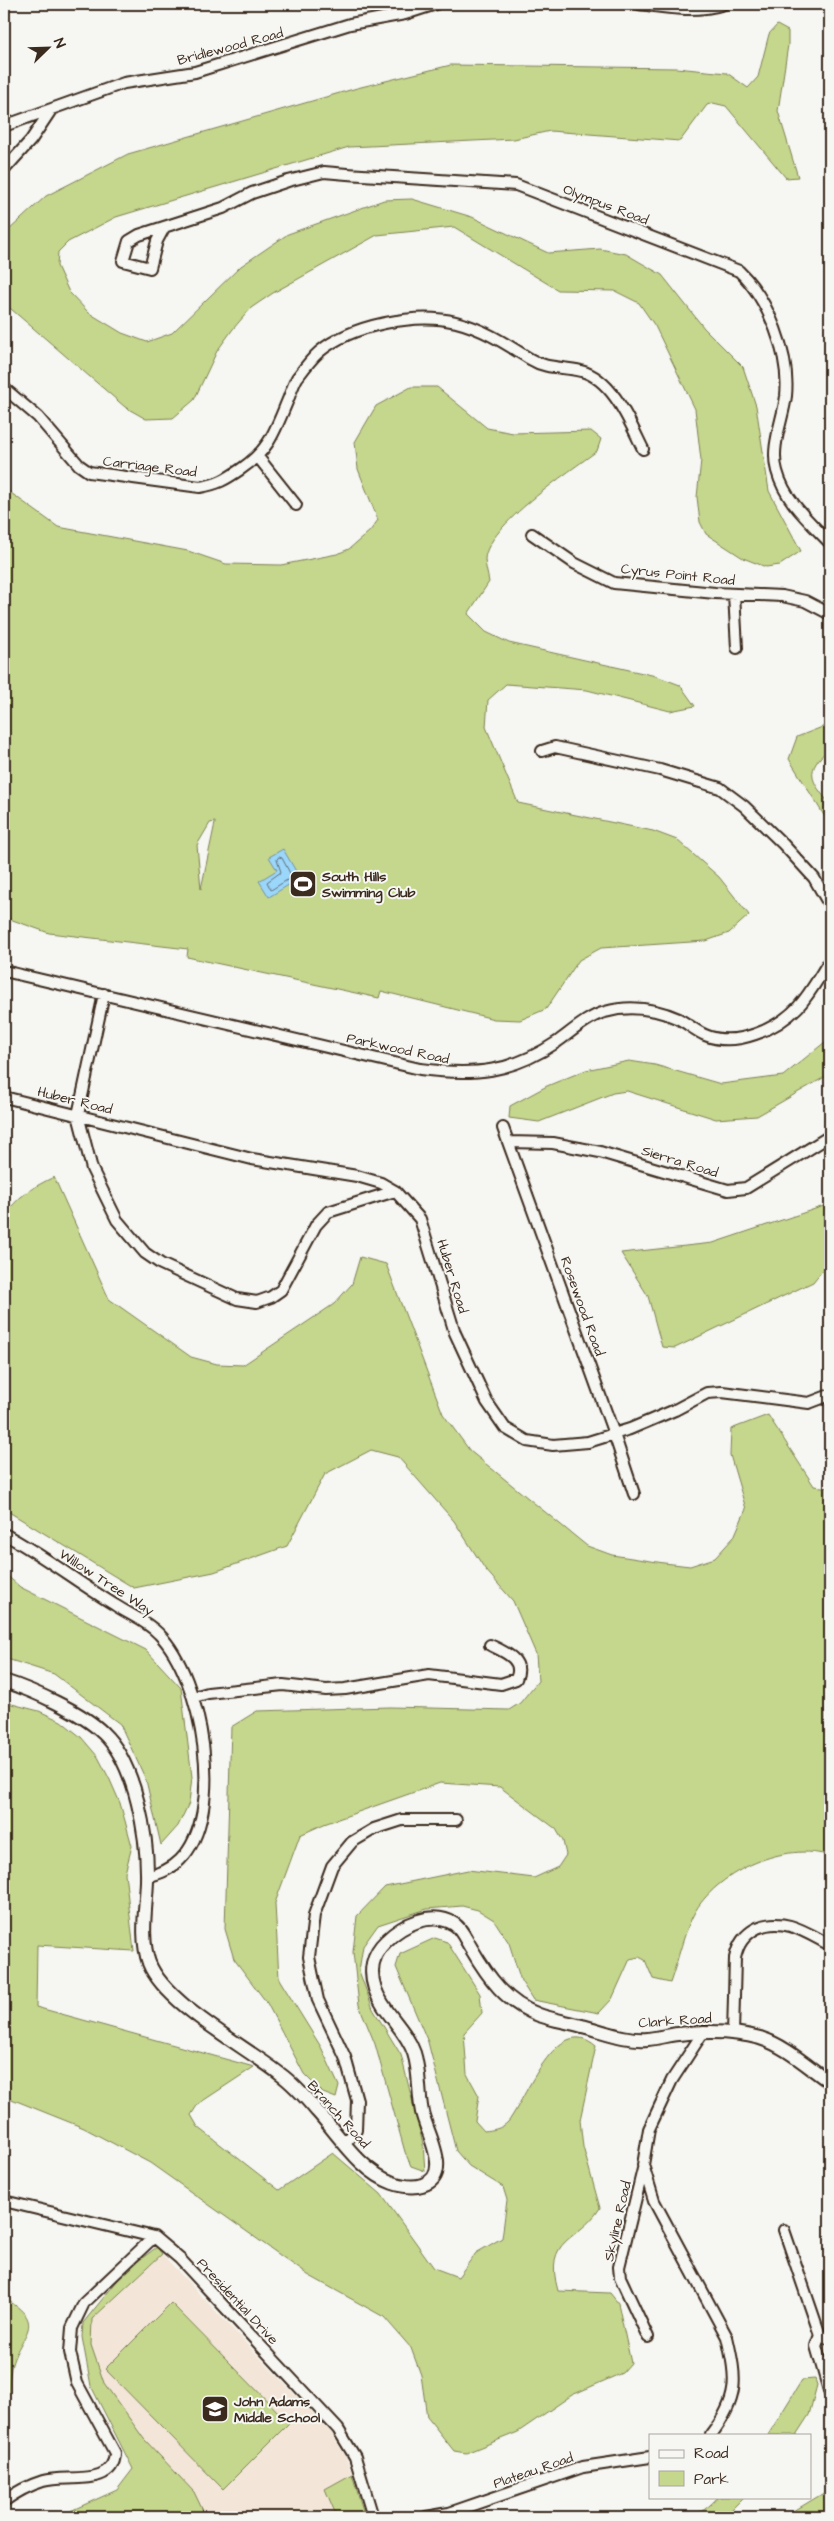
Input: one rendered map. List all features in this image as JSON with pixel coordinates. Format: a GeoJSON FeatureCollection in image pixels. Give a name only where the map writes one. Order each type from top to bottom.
{"type":"FeatureCollection","features":[{"type":"Feature","properties":{"kind":"street","name":"Bridlewood Road"},"geometry":{"type":"LineString","coordinates":[[4,126],[124,83],[196,72],[350,24],[405,14],[436,4]]}},
{"type":"Feature","properties":{"kind":"street"},"geometry":{"type":"LineString","coordinates":[[639,4],[682,9],[707,9],[724,4]]}},
{"type":"Feature","properties":{"kind":"street"},"geometry":{"type":"LineString","coordinates":[[4,170],[31,140],[51,110]]}},
{"type":"Feature","properties":{"kind":"street","name":"Olympus Road"},"geometry":{"type":"LineString","coordinates":[[164,228],[157,241],[150,268],[122,261],[129,241],[139,235],[223,208],[252,193],[324,172],[503,184],[516,185],[590,212],[739,272],[754,285],[762,301],[782,352],[786,370],[786,396],[775,449],[776,469],[784,491],[798,510],[830,543]]}},
{"type":"Feature","properties":{"kind":"street"},"geometry":{"type":"LineString","coordinates":[[296,505],[258,457],[273,436],[296,380],[318,353],[337,340],[371,326],[415,319],[456,322],[489,334],[536,362],[555,369],[582,371],[600,380],[613,396],[643,449]]}},
{"type":"Feature","properties":{"kind":"street","name":"Carriage Road"},"geometry":{"type":"LineString","coordinates":[[4,388],[38,418],[79,465],[89,472],[200,487],[218,484],[258,457]]}},
{"type":"Feature","properties":{"kind":"street","name":"Cyrus Point Road"},"geometry":{"type":"LineString","coordinates":[[532,534],[574,563],[614,583],[734,594],[782,596],[805,600],[830,614]]}},
{"type":"Feature","properties":{"kind":"street"},"geometry":{"type":"LineString","coordinates":[[734,594],[737,648]]}},
{"type":"Feature","properties":{"kind":"street"},"geometry":{"type":"LineString","coordinates":[[542,751],[555,747],[660,770],[720,788],[744,806],[784,844],[814,878],[830,906]]}},
{"type":"Feature","properties":{"kind":"street","name":"Parkwood Road"},"geometry":{"type":"LineString","coordinates":[[4,971],[420,1069],[457,1074],[486,1072],[519,1063],[551,1046],[603,1012],[624,1008],[650,1009],[679,1020],[706,1035],[728,1039],[752,1035],[783,1019],[798,1007],[830,960]]}},
{"type":"Feature","properties":{"kind":"street"},"geometry":{"type":"LineString","coordinates":[[104,994],[78,1115],[92,1169],[117,1220],[146,1253],[161,1264],[238,1299],[257,1302],[271,1297],[281,1290],[316,1225],[328,1212],[395,1191]]}},
{"type":"Feature","properties":{"kind":"street","name":"Huber Road"},"geometry":{"type":"LineString","coordinates":[[5,1099],[78,1115],[252,1159],[357,1176],[382,1183],[395,1191],[420,1219],[429,1242],[455,1333],[487,1402],[505,1428],[528,1441],[553,1445],[588,1442],[676,1410],[707,1393],[722,1392],[809,1403],[830,1395]]}},
{"type":"Feature","properties":{"kind":"street","name":"Rosewood Road"},"geometry":{"type":"LineString","coordinates":[[503,1128],[634,1494]]}},
{"type":"Feature","properties":{"kind":"street","name":"Sierra Road"},"geometry":{"type":"LineString","coordinates":[[509,1142],[552,1144],[600,1152],[728,1190],[746,1188],[830,1136]]}},
{"type":"Feature","properties":{"kind":"street","name":"Willow Tree Way"},"geometry":{"type":"LineString","coordinates":[[4,1534],[30,1548],[115,1605],[148,1624],[170,1646],[194,1697],[205,1777],[202,1814],[195,1838],[181,1859],[165,1872],[147,1877]]}},
{"type":"Feature","properties":{"kind":"street"},"geometry":{"type":"LineString","coordinates":[[194,1697],[208,1692],[283,1685],[326,1690],[346,1689],[428,1675],[502,1684],[516,1679],[519,1672],[517,1663],[508,1653],[490,1645]]}},
{"type":"Feature","properties":{"kind":"street","name":"Branch Road"},"geometry":{"type":"LineString","coordinates":[[4,1681],[22,1687],[87,1720],[106,1734],[122,1759],[134,1792],[142,1823],[147,1877],[145,1952],[151,1969],[164,1987],[202,2019],[283,2076],[376,2174],[393,2183],[410,2187],[430,2182],[438,2169],[436,2154],[422,2113],[414,2053],[405,2036],[382,2004],[374,1986],[372,1968],[375,1952],[398,1930],[421,1920],[439,1919],[456,1924],[487,1974],[507,1998],[541,2016]]}},
{"type":"Feature","properties":{"kind":"street"},"geometry":{"type":"LineString","coordinates":[[345,2143],[356,2130],[358,2100],[345,2057],[318,2000],[309,1957],[314,1915],[332,1866],[352,1842],[374,1829],[402,1820],[456,1820]]}},
{"type":"Feature","properties":{"kind":"street"},"geometry":{"type":"LineString","coordinates":[[733,2034],[735,1958],[738,1946],[744,1937],[767,1924],[782,1923],[797,1928],[830,1945]]}},
{"type":"Feature","properties":{"kind":"street","name":"Clark Road"},"geometry":{"type":"LineString","coordinates":[[541,2016],[628,2038],[646,2040],[704,2031],[763,2039],[782,2048],[830,2082]]}},
{"type":"Feature","properties":{"kind":"street","name":"Skyline Road"},"geometry":{"type":"LineString","coordinates":[[648,2337],[620,2277],[619,2266],[643,2165],[649,2129],[672,2080],[704,2031]]}},
{"type":"Feature","properties":{"kind":"street","name":"Skyline Road"},"geometry":{"type":"LineString","coordinates":[[643,2165],[654,2201],[717,2315],[727,2338],[732,2362],[734,2391],[724,2417],[712,2434]]}},
{"type":"Feature","properties":{"kind":"street","name":"Presidential Drive"},"geometry":{"type":"LineString","coordinates":[[4,2202],[154,2237],[180,2259],[338,2428],[355,2457],[373,2517]]}},
{"type":"Feature","properties":{"kind":"street"},"geometry":{"type":"LineString","coordinates":[[784,2230],[820,2335],[816,2346],[830,2394]]}},
{"type":"Feature","properties":{"kind":"street"},"geometry":{"type":"LineString","coordinates":[[4,2501],[44,2481],[95,2477],[110,2469],[115,2461],[115,2453],[77,2383],[70,2352],[72,2328],[84,2303],[154,2237]]}},
{"type":"Feature","properties":{"kind":"street"},"geometry":{"type":"LineString","coordinates":[[820,2335],[830,2339]]}},
{"type":"Feature","properties":{"kind":"street","name":"Plateau Road"},"geometry":{"type":"LineString","coordinates":[[426,2517],[449,2513],[584,2467],[649,2458]]}},
{"type":"Feature","properties":{"kind":"shaded area","name":"John Adams Middle School"},"geometry":{"type":"Polygon","coordinates":[[[162,2254],[332,2434],[346,2457],[352,2474],[325,2489],[337,2517],[206,2517],[194,2492],[144,2439],[104,2383],[91,2345],[92,2319],[162,2254]]]}},
{"type":"Feature","properties":{"kind":"green space"},"geometry":{"type":"Polygon","coordinates":[[[777,25],[788,31],[788,45],[778,111],[798,177],[786,178],[726,106],[713,103],[707,105],[680,141],[550,131],[514,139],[349,147],[116,217],[68,242],[58,252],[57,266],[69,292],[89,313],[122,333],[147,342],[172,333],[241,266],[288,234],[384,200],[412,199],[472,217],[548,253],[600,249],[626,254],[662,275],[704,328],[743,367],[756,406],[769,491],[801,551],[780,565],[766,567],[743,558],[706,534],[700,522],[697,497],[701,460],[695,409],[655,326],[639,303],[615,291],[558,290],[454,227],[377,235],[273,293],[251,308],[233,329],[217,351],[194,400],[173,418],[146,419],[125,407],[4,303],[4,236],[8,231],[46,196],[128,154],[357,88],[451,65],[676,68],[727,73],[748,88],[758,77],[769,34],[777,25]]]}},
{"type":"Feature","properties":{"kind":"green space"},"geometry":{"type":"Polygon","coordinates":[[[411,387],[437,387],[487,428],[513,433],[591,431],[601,439],[597,451],[550,485],[514,516],[500,531],[489,546],[485,559],[489,582],[468,614],[486,632],[509,643],[656,676],[680,685],[695,706],[670,711],[587,690],[506,684],[488,700],[486,727],[518,803],[653,831],[677,840],[719,877],[749,915],[729,933],[706,941],[601,948],[579,960],[546,1009],[520,1020],[494,1019],[381,991],[379,998],[187,957],[188,949],[49,933],[4,917],[4,488],[58,527],[188,551],[226,564],[281,565],[337,554],[349,549],[370,531],[378,520],[358,469],[355,442],[376,406],[411,387]],[[215,822],[210,823],[197,845],[201,889],[215,822]]]}},
{"type":"Feature","properties":{"kind":"green space"},"geometry":{"type":"Polygon","coordinates":[[[830,724],[830,748],[816,763],[813,769],[813,776],[814,782],[830,804],[830,825],[789,759],[797,737],[830,724]]]}},
{"type":"Feature","properties":{"kind":"green space"},"geometry":{"type":"Polygon","coordinates":[[[830,1038],[830,1074],[757,1116],[716,1119],[627,1091],[613,1093],[539,1122],[509,1118],[510,1106],[547,1086],[586,1070],[629,1061],[655,1065],[721,1084],[783,1076],[830,1038]]]}},
{"type":"Feature","properties":{"kind":"green space"},"geometry":{"type":"Polygon","coordinates":[[[54,1177],[109,1299],[191,1357],[217,1364],[243,1365],[334,1304],[352,1284],[360,1257],[386,1264],[443,1414],[470,1451],[587,1546],[612,1555],[690,1566],[715,1558],[734,1537],[746,1509],[730,1455],[731,1429],[768,1415],[814,1486],[830,1488],[830,1856],[812,1852],[774,1856],[737,1872],[721,1883],[696,1910],[685,1936],[670,1983],[653,1979],[645,1960],[639,1957],[630,1959],[612,1999],[599,2013],[533,2000],[521,1981],[509,1943],[494,1920],[478,1910],[462,1906],[427,1909],[378,1925],[363,1946],[359,1971],[373,2009],[401,2055],[423,2144],[425,2171],[411,2166],[405,2152],[375,2044],[359,2005],[353,1952],[357,1916],[385,1887],[468,1870],[534,1878],[558,1867],[566,1855],[563,1841],[556,1829],[500,1787],[440,1783],[324,1824],[300,1835],[275,1903],[279,1979],[321,2047],[339,2086],[336,2098],[323,2093],[304,2074],[267,2003],[234,1959],[225,1929],[231,1727],[257,1711],[390,1707],[509,1710],[520,1703],[538,1681],[536,1654],[513,1601],[485,1569],[454,1521],[398,1457],[371,1450],[325,1474],[287,1546],[214,1572],[134,1588],[4,1509],[4,1217],[26,1193],[54,1177]]]}},
{"type":"Feature","properties":{"kind":"green space"},"geometry":{"type":"Polygon","coordinates":[[[830,1204],[830,1261],[813,1282],[675,1348],[662,1347],[648,1296],[621,1253],[713,1243],[830,1204]]]}},
{"type":"Feature","properties":{"kind":"green space"},"geometry":{"type":"Polygon","coordinates":[[[4,1573],[20,1587],[146,1650],[181,1688],[192,1777],[189,1803],[178,1826],[161,1845],[146,1780],[120,1724],[54,1674],[4,1658],[4,1573]]]}},
{"type":"Feature","properties":{"kind":"green space"},"geometry":{"type":"Polygon","coordinates":[[[4,1702],[39,1711],[61,1721],[81,1737],[98,1757],[110,1780],[120,1803],[132,1846],[125,1873],[134,1951],[37,1945],[36,2007],[254,2067],[198,2104],[191,2115],[198,2127],[279,2190],[333,2153],[381,2194],[434,2268],[458,2277],[476,2253],[502,2238],[507,2200],[503,2187],[469,2166],[456,2151],[428,2042],[396,1967],[400,1954],[435,1938],[447,1942],[480,1994],[482,2013],[464,2033],[467,2074],[479,2096],[475,2121],[484,2131],[500,2128],[508,2122],[533,2079],[555,2049],[568,2040],[581,2038],[596,2046],[580,2120],[583,2147],[600,2208],[559,2250],[555,2260],[555,2273],[558,2291],[610,2293],[618,2303],[631,2363],[622,2373],[572,2395],[518,2432],[466,2453],[454,2451],[427,2417],[421,2375],[411,2348],[384,2317],[308,2275],[150,2163],[84,2128],[4,2096],[4,1702]]]}},
{"type":"Feature","properties":{"kind":"green space"},"geometry":{"type":"Polygon","coordinates":[[[157,2247],[162,2254],[92,2319],[91,2345],[104,2383],[144,2439],[194,2492],[206,2517],[57,2517],[117,2490],[133,2469],[91,2386],[82,2337],[83,2323],[126,2270],[157,2247]]]}},
{"type":"Feature","properties":{"kind":"green space"},"geometry":{"type":"Polygon","coordinates":[[[4,2298],[26,2315],[29,2323],[28,2330],[11,2368],[7,2418],[4,2420],[4,2298]]]}},
{"type":"Feature","properties":{"kind":"green space"},"geometry":{"type":"Polygon","coordinates":[[[171,2303],[289,2423],[223,2489],[105,2369],[171,2303]]]}},
{"type":"Feature","properties":{"kind":"green space"},"geometry":{"type":"Polygon","coordinates":[[[815,2379],[817,2385],[809,2415],[797,2434],[769,2434],[802,2380],[815,2379]]]}},
{"type":"Feature","properties":{"kind":"green space"},"geometry":{"type":"Polygon","coordinates":[[[352,2474],[365,2517],[337,2517],[325,2489],[352,2474]]]}},
{"type":"Feature","properties":{"kind":"green space"},"geometry":{"type":"Polygon","coordinates":[[[830,2491],[830,2517],[784,2517],[830,2491]]]}},
{"type":"Feature","properties":{"kind":"green space"},"geometry":{"type":"Polygon","coordinates":[[[717,2498],[743,2498],[724,2517],[660,2517],[693,2515],[717,2498]]]}},
{"type":"Feature","properties":{"kind":"water"},"geometry":{"type":"Polygon","coordinates":[[[283,849],[300,878],[269,897],[259,881],[277,870],[269,857],[283,849]]]}},
{"type":"Feature","properties":{"kind":"place","name":"South Hills Swimming Club"},"geometry":{"type":"Point","coordinates":[303,884]}},
{"type":"Feature","properties":{"kind":"place","name":"John Adams Middle School"},"geometry":{"type":"Point","coordinates":[215,2409]}}]}
